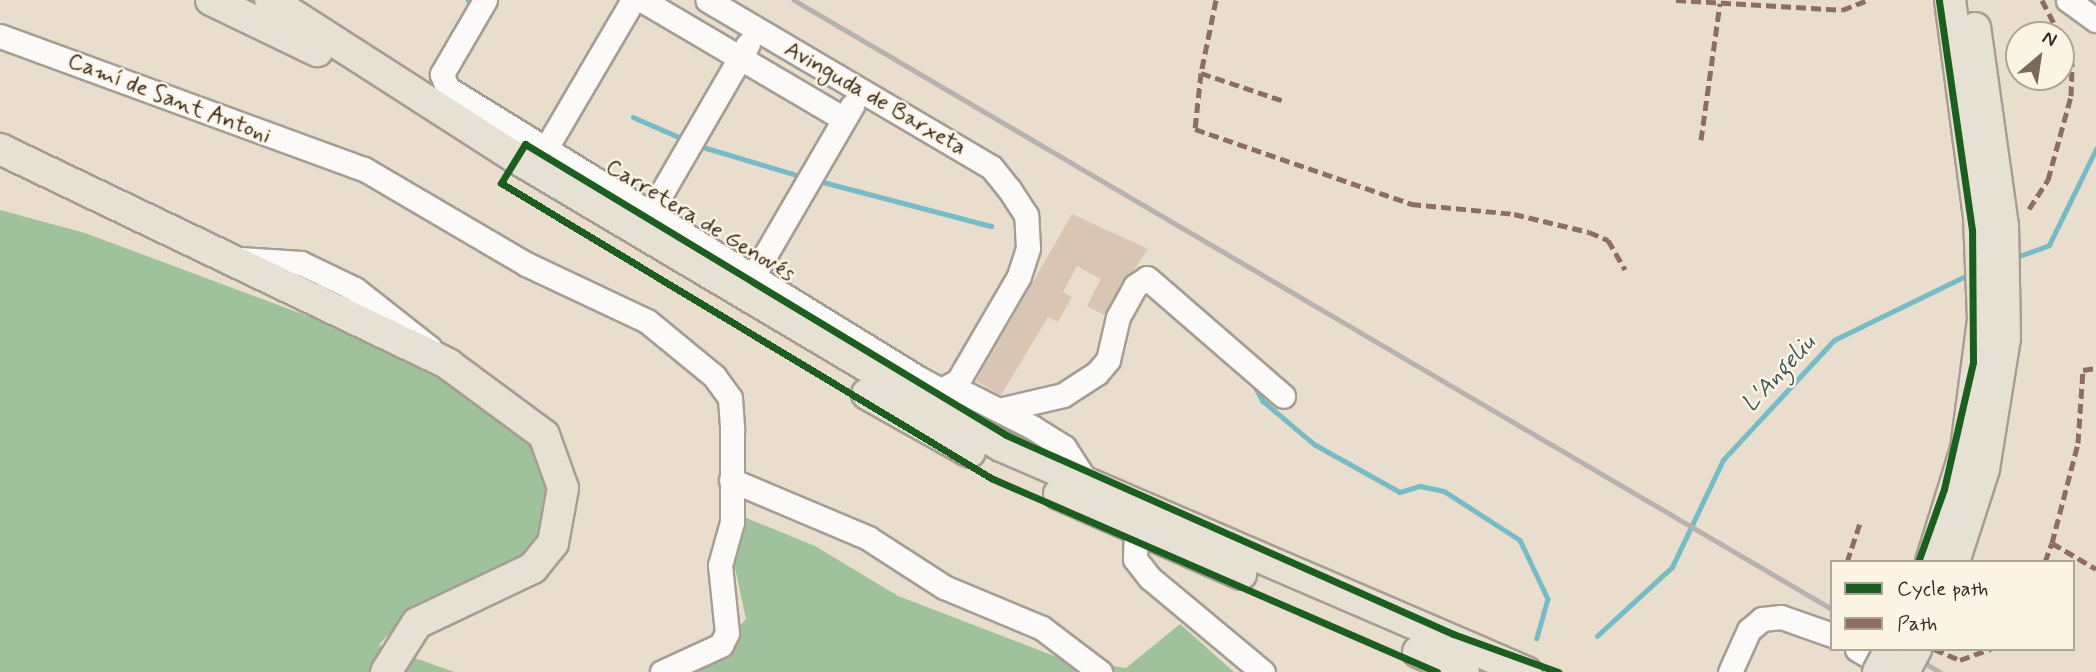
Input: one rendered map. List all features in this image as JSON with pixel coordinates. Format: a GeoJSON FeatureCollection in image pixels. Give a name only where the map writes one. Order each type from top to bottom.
{"type":"FeatureCollection","features":[{"type":"Feature","properties":{"kind":"main road"},"geometry":{"type":"LineString","coordinates":[[211,0],[308,45],[506,175],[915,424],[1136,528],[1464,672]]}},
{"type":"Feature","properties":{"kind":"main road"},"geometry":{"type":"LineString","coordinates":[[270,0],[932,397],[1088,484],[1526,672]]}},
{"type":"Feature","properties":{"kind":"main road"},"geometry":{"type":"LineString","coordinates":[[1950,0],[1984,159]]}},
{"type":"Feature","properties":{"kind":"main road"},"geometry":{"type":"LineString","coordinates":[[1955,560],[1984,469],[1993,342],[1984,159],[1971,0]]}},
{"type":"Feature","properties":{"kind":"main road"},"geometry":{"type":"LineString","coordinates":[[0,149],[448,363],[544,435],[561,473],[562,516],[553,543],[533,568],[417,622],[386,672]]}},
{"type":"Feature","properties":{"kind":"main road"},"geometry":{"type":"LineString","coordinates":[[1932,560],[1966,449],[1993,342]]}},
{"type":"Feature","properties":{"kind":"main road"},"geometry":{"type":"LineString","coordinates":[[1878,672],[1889,651]]}},
{"type":"Feature","properties":{"kind":"main road"},"geometry":{"type":"LineString","coordinates":[[1904,672],[1915,651]]}},
{"type":"Feature","properties":{"kind":"street","name":"Carretera de Genovés"},"geometry":{"type":"LineString","coordinates":[[485,0],[442,81],[545,149],[753,276],[932,397],[959,390],[1064,447],[1088,484]]}},
{"type":"Feature","properties":{"kind":"street"},"geometry":{"type":"LineString","coordinates":[[545,149],[633,0]]}},
{"type":"Feature","properties":{"kind":"street"},"geometry":{"type":"LineString","coordinates":[[642,0],[845,119]]}},
{"type":"Feature","properties":{"kind":"street","name":"Avinguda de Barxeta"},"geometry":{"type":"LineString","coordinates":[[707,0],[991,167],[1026,215],[1028,248],[1019,276],[958,381],[932,397]]}},
{"type":"Feature","properties":{"kind":"street"},"geometry":{"type":"LineString","coordinates":[[2068,0],[2096,20]]}},
{"type":"Feature","properties":{"kind":"street"},"geometry":{"type":"LineString","coordinates":[[650,213],[757,29]]}},
{"type":"Feature","properties":{"kind":"street","name":"Camí de Sant Antoni"},"geometry":{"type":"LineString","coordinates":[[0,36],[340,159],[526,264],[598,293],[686,349],[730,398],[732,522],[720,565],[727,633],[721,645],[662,672]]}},
{"type":"Feature","properties":{"kind":"street"},"geometry":{"type":"LineString","coordinates":[[753,276],[860,91]]}},
{"type":"Feature","properties":{"kind":"street"},"geometry":{"type":"LineString","coordinates":[[999,410],[1063,395],[1097,373],[1108,360],[1118,317],[1135,286],[1147,278],[1283,396]]}},
{"type":"Feature","properties":{"kind":"street"},"geometry":{"type":"LineString","coordinates":[[731,480],[869,538],[944,587],[1042,628],[1100,672]]}},
{"type":"Feature","properties":{"kind":"street"},"geometry":{"type":"LineString","coordinates":[[1136,528],[1135,559],[1150,578],[1263,672]]}},
{"type":"Feature","properties":{"kind":"street"},"geometry":{"type":"LineString","coordinates":[[1730,672],[1749,630],[1762,619],[1781,617],[1830,634]]}},
{"type":"Feature","properties":{"kind":"street"},"geometry":{"type":"LineString","coordinates":[[1860,651],[1896,672]]}},
{"type":"Feature","properties":{"kind":"green space"},"geometry":{"type":"Polygon","coordinates":[[[0,210],[85,233],[399,350],[478,399],[538,450],[550,501],[540,540],[514,565],[410,611],[379,645],[454,672],[0,672],[0,210]]]}},
{"type":"Feature","properties":{"kind":"green space"},"geometry":{"type":"Polygon","coordinates":[[[722,508],[815,546],[898,596],[1057,657],[1126,668],[1180,624],[1234,672],[695,672],[746,619],[722,508]]]}},
{"type":"Feature","properties":{"kind":"building"},"geometry":{"type":"Polygon","coordinates":[[[1072,214],[1148,249],[1104,315],[1087,306],[1101,279],[1077,266],[1063,292],[1072,297],[1058,322],[1048,317],[1001,395],[976,381],[1072,214]]]}},
{"type":"Feature","properties":{"kind":"waterway"},"geometry":{"type":"LineString","coordinates":[[633,117],[679,137]]}},
{"type":"Feature","properties":{"kind":"waterway"},"geometry":{"type":"LineString","coordinates":[[703,147],[797,175]]}},
{"type":"Feature","properties":{"kind":"waterway","name":"L'Angeliu"},"geometry":{"type":"LineString","coordinates":[[2014,258],[2049,245],[2096,149]]}},
{"type":"Feature","properties":{"kind":"waterway"},"geometry":{"type":"LineString","coordinates":[[823,182],[991,226]]}},
{"type":"Feature","properties":{"kind":"waterway","name":"L'Angeliu"},"geometry":{"type":"LineString","coordinates":[[1597,636],[1672,567],[1723,460],[1834,340],[1970,274]]}},
{"type":"Feature","properties":{"kind":"waterway"},"geometry":{"type":"LineString","coordinates":[[1253,383],[1263,401],[1314,444],[1400,492],[1420,486],[1444,491],[1520,540],[1548,599],[1537,638]]}},
{"type":"Feature","properties":{"kind":"railway"},"geometry":{"type":"LineString","coordinates":[[794,0],[1830,608]]}},
{"type":"Feature","properties":{"kind":"railway"},"geometry":{"type":"LineString","coordinates":[[1904,651],[1940,672]]}},
{"type":"Feature","properties":{"kind":"marked path"},"geometry":{"type":"LineString","coordinates":[[1216,0],[1201,73],[1284,101]]}},
{"type":"Feature","properties":{"kind":"marked path"},"geometry":{"type":"LineString","coordinates":[[1676,0],[1842,10],[1868,0]]}},
{"type":"Feature","properties":{"kind":"marked path"},"geometry":{"type":"LineString","coordinates":[[2042,0],[2053,21]]}},
{"type":"Feature","properties":{"kind":"marked path"},"geometry":{"type":"LineString","coordinates":[[1701,140],[1720,3]]}},
{"type":"Feature","properties":{"kind":"marked path"},"geometry":{"type":"LineString","coordinates":[[1201,73],[1195,129],[1411,204],[1514,214],[1589,232],[1608,240],[1625,270]]}},
{"type":"Feature","properties":{"kind":"marked path"},"geometry":{"type":"LineString","coordinates":[[2029,209],[2048,180],[2071,91]]}},
{"type":"Feature","properties":{"kind":"marked path"},"geometry":{"type":"LineString","coordinates":[[2052,543],[2078,443],[2083,370],[2096,368]]}},
{"type":"Feature","properties":{"kind":"marked path"},"geometry":{"type":"LineString","coordinates":[[1848,560],[1861,520]]}},
{"type":"Feature","properties":{"kind":"marked path"},"geometry":{"type":"LineString","coordinates":[[2046,560],[2052,543],[2096,569]]}},
{"type":"Feature","properties":{"kind":"marked path"},"geometry":{"type":"LineString","coordinates":[[1939,651],[1960,660],[1985,651]]}},
{"type":"Feature","properties":{"kind":"cycle path"},"geometry":{"type":"LineString","coordinates":[[1919,560],[1944,489],[1973,362],[1972,230],[1939,0]]}},
{"type":"Feature","properties":{"kind":"cycle path"},"geometry":{"type":"LineString","coordinates":[[1437,672],[991,478],[501,183],[525,144],[1006,435],[1453,634],[1558,672]]}}]}
